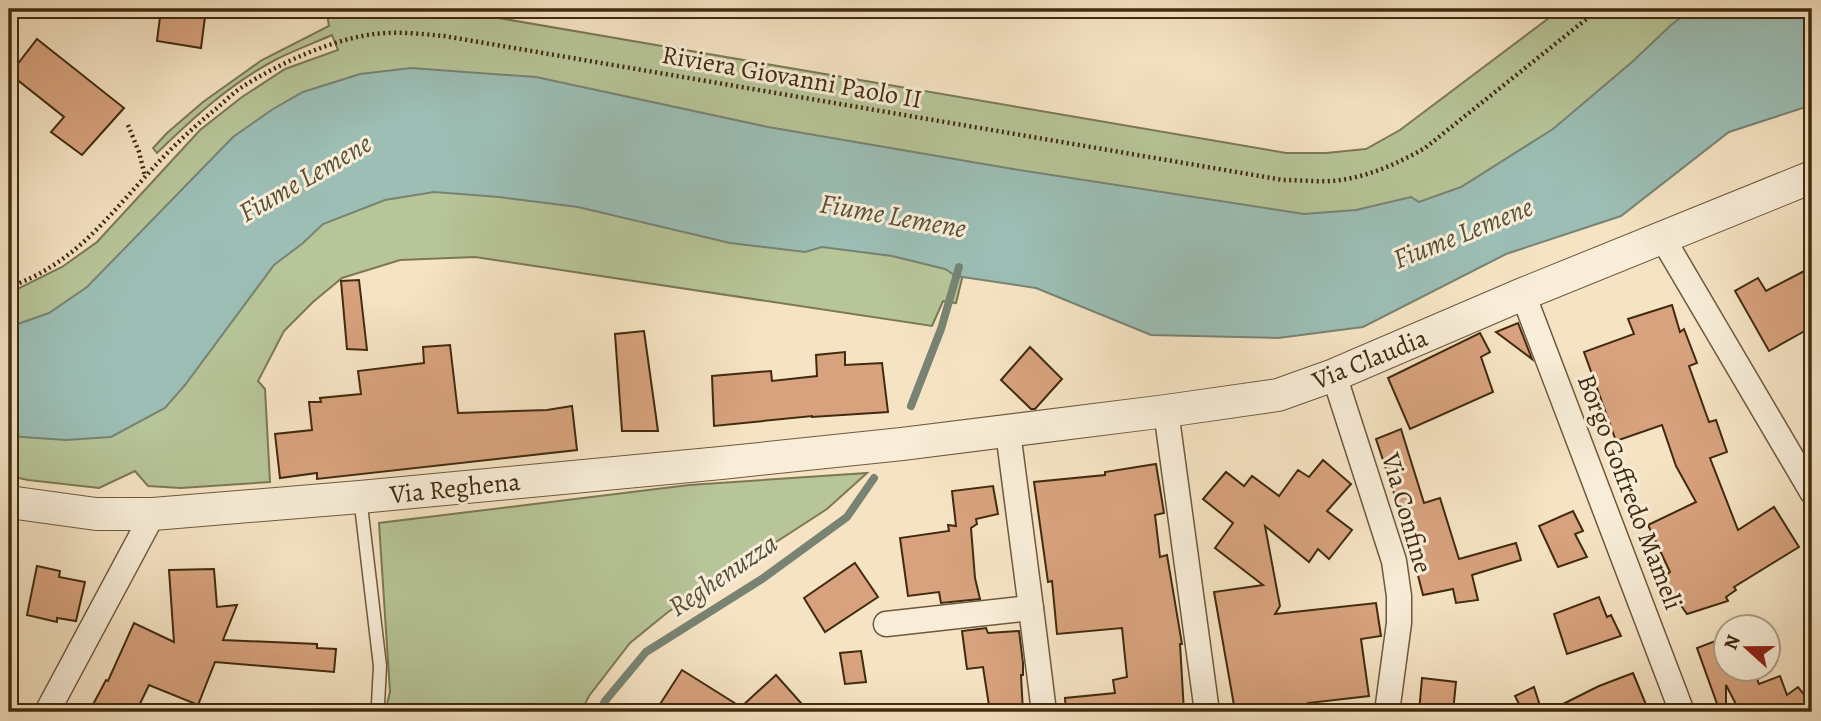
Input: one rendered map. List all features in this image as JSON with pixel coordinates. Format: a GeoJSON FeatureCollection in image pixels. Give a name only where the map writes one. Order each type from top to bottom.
{"type":"FeatureCollection","features":[{"type":"Feature","properties":{"kind":"street","name":"Via Claudia"},"geometry":{"type":"LineString","coordinates":[[902,444],[1278,395],[1334,375],[1523,293],[1812,177]]}},
{"type":"Feature","properties":{"kind":"street"},"geometry":{"type":"LineString","coordinates":[[1662,237],[1812,492]]}},
{"type":"Feature","properties":{"kind":"street","name":"Borgo Goffredo Mameli"},"geometry":{"type":"LineString","coordinates":[[1523,293],[1682,712]]}},
{"type":"Feature","properties":{"kind":"street","name":"Via Confine"},"geometry":{"type":"LineString","coordinates":[[1334,375],[1394,561],[1399,596],[1399,622],[1387,712]]}},
{"type":"Feature","properties":{"kind":"street"},"geometry":{"type":"LineString","coordinates":[[1166,411],[1207,712]]}},
{"type":"Feature","properties":{"kind":"street"},"geometry":{"type":"LineString","coordinates":[[1008,432],[1044,712]]}},
{"type":"Feature","properties":{"kind":"street","name":"Via Reghena"},"geometry":{"type":"LineString","coordinates":[[9,502],[96,514],[153,514],[360,497],[902,444]]}},
{"type":"Feature","properties":{"kind":"street"},"geometry":{"type":"LineString","coordinates":[[47,712],[153,514]]}},
{"type":"Feature","properties":{"kind":"street"},"geometry":{"type":"LineString","coordinates":[[886,624],[1031,608]]}},
{"type":"Feature","properties":{"kind":"lane"},"geometry":{"type":"LineString","coordinates":[[360,497],[380,666],[376,712]]}},
{"type":"Feature","properties":{"kind":"path","name":"Riviera Giovanni Paolo II"},"geometry":{"type":"LineString","coordinates":[[9,287],[51,268],[87,240],[192,128],[241,88],[319,49],[374,34],[444,36],[1283,180],[1333,181],[1398,163],[1425,148],[1599,9]]}},
{"type":"Feature","properties":{"kind":"path"},"geometry":{"type":"LineString","coordinates":[[128,125],[145,176]]}},
{"type":"Feature","properties":{"kind":"green space"},"geometry":{"type":"Polygon","coordinates":[[[349,9],[446,9],[1286,153],[1326,153],[1366,149],[1400,130],[1561,9],[1812,9],[1554,226],[970,246],[956,303],[943,301],[932,326],[475,257],[400,260],[342,278],[284,331],[258,381],[265,389],[270,482],[181,488],[148,486],[135,471],[99,488],[9,476],[9,293],[62,267],[97,242],[200,130],[242,97],[285,69],[338,50],[332,35],[260,68],[214,102],[157,153],[153,148],[203,102],[262,60],[329,26],[327,14],[349,9]]]}},
{"type":"Feature","properties":{"kind":"green space"},"geometry":{"type":"Polygon","coordinates":[[[867,473],[827,509],[668,612],[630,643],[589,696],[581,712],[385,712],[390,692],[379,523],[689,485],[867,473]]]}},
{"type":"Feature","properties":{"kind":"water","name":"Fiume Lemene"},"geometry":{"type":"Polygon","coordinates":[[[1692,9],[1812,9],[1812,105],[1729,132],[1621,216],[1506,254],[1363,327],[1278,338],[1151,335],[1036,288],[956,276],[945,269],[892,256],[822,247],[805,252],[730,243],[578,207],[434,192],[385,200],[323,224],[274,265],[165,408],[111,437],[66,440],[9,436],[9,327],[49,313],[87,287],[233,137],[303,92],[360,74],[411,68],[536,77],[768,127],[1013,169],[1304,214],[1356,210],[1411,197],[1419,202],[1461,187],[1553,129],[1692,9]]]}},
{"type":"Feature","properties":{"kind":"building"},"geometry":{"type":"Polygon","coordinates":[[[161,9],[206,9],[201,48],[157,41],[161,9]]]}},
{"type":"Feature","properties":{"kind":"building"},"geometry":{"type":"Polygon","coordinates":[[[37,39],[124,108],[82,155],[51,132],[64,117],[10,74],[37,39]]]}},
{"type":"Feature","properties":{"kind":"building"},"geometry":{"type":"Polygon","coordinates":[[[1812,267],[1812,327],[1769,351],[1735,291],[1758,278],[1766,291],[1812,267]]]}},
{"type":"Feature","properties":{"kind":"building"},"geometry":{"type":"Polygon","coordinates":[[[359,280],[367,350],[347,349],[341,281],[359,280]]]}},
{"type":"Feature","properties":{"kind":"building"},"geometry":{"type":"Polygon","coordinates":[[[1672,305],[1680,332],[1684,329],[1697,363],[1689,366],[1709,422],[1716,420],[1727,452],[1710,458],[1738,530],[1774,507],[1799,547],[1734,587],[1736,590],[1726,597],[1728,601],[1687,614],[1662,578],[1670,572],[1648,525],[1696,502],[1676,466],[1662,425],[1616,441],[1584,352],[1634,334],[1628,319],[1672,305]]]}},
{"type":"Feature","properties":{"kind":"building"},"geometry":{"type":"Polygon","coordinates":[[[1518,323],[1532,359],[1496,332],[1518,323]]]}},
{"type":"Feature","properties":{"kind":"building"},"geometry":{"type":"Polygon","coordinates":[[[644,331],[658,431],[622,431],[615,334],[644,331]]]}},
{"type":"Feature","properties":{"kind":"building"},"geometry":{"type":"Polygon","coordinates":[[[1480,333],[1490,352],[1481,357],[1493,392],[1410,429],[1388,378],[1480,333]]]}},
{"type":"Feature","properties":{"kind":"building"},"geometry":{"type":"Polygon","coordinates":[[[450,345],[458,413],[547,410],[572,406],[577,450],[317,479],[317,473],[280,478],[275,434],[312,430],[309,402],[321,402],[320,398],[361,394],[358,371],[424,363],[423,347],[450,345]]]}},
{"type":"Feature","properties":{"kind":"building"},"geometry":{"type":"Polygon","coordinates":[[[1030,347],[1062,379],[1035,409],[1031,409],[1001,380],[1030,347]]]}},
{"type":"Feature","properties":{"kind":"building"},"geometry":{"type":"Polygon","coordinates":[[[845,352],[845,365],[882,363],[888,412],[812,416],[714,426],[712,376],[771,371],[772,381],[817,376],[816,355],[845,352]]]}},
{"type":"Feature","properties":{"kind":"building"},"geometry":{"type":"Polygon","coordinates":[[[1401,429],[1424,503],[1440,498],[1459,559],[1516,543],[1521,560],[1472,575],[1478,600],[1456,603],[1453,589],[1423,595],[1406,529],[1376,439],[1401,429]]]}},
{"type":"Feature","properties":{"kind":"building"},"geometry":{"type":"Polygon","coordinates":[[[1323,460],[1351,484],[1327,511],[1352,530],[1329,559],[1318,549],[1309,562],[1265,526],[1280,606],[1275,614],[1376,603],[1381,636],[1361,639],[1369,696],[1308,703],[1310,712],[1287,712],[1286,706],[1235,711],[1214,592],[1263,585],[1215,548],[1233,523],[1203,499],[1226,472],[1244,486],[1252,476],[1279,496],[1298,470],[1309,477],[1323,460]]]}},
{"type":"Feature","properties":{"kind":"building"},"geometry":{"type":"Polygon","coordinates":[[[1156,464],[1164,513],[1155,515],[1160,557],[1167,555],[1182,644],[1184,712],[1066,712],[1065,698],[1115,693],[1113,680],[1127,677],[1122,628],[1057,634],[1052,581],[1048,582],[1034,482],[1105,475],[1105,472],[1156,464]]]}},
{"type":"Feature","properties":{"kind":"building"},"geometry":{"type":"Polygon","coordinates":[[[993,486],[998,514],[976,519],[977,524],[971,528],[975,578],[980,599],[941,603],[939,592],[908,596],[900,538],[949,531],[948,525],[956,526],[952,491],[993,486]]]}},
{"type":"Feature","properties":{"kind":"building"},"geometry":{"type":"Polygon","coordinates":[[[1573,511],[1583,531],[1575,534],[1587,557],[1558,567],[1539,526],[1573,511]]]}},
{"type":"Feature","properties":{"kind":"building"},"geometry":{"type":"Polygon","coordinates":[[[855,563],[878,597],[825,632],[804,598],[855,563]]]}},
{"type":"Feature","properties":{"kind":"building"},"geometry":{"type":"Polygon","coordinates":[[[37,566],[60,571],[59,577],[85,582],[76,621],[57,618],[57,622],[27,615],[37,566]]]}},
{"type":"Feature","properties":{"kind":"building"},"geometry":{"type":"Polygon","coordinates":[[[214,569],[217,607],[237,605],[223,640],[317,644],[317,648],[336,649],[334,672],[215,662],[198,705],[149,685],[136,712],[89,712],[106,680],[108,681],[134,623],[174,642],[169,570],[214,569]]]}},
{"type":"Feature","properties":{"kind":"building"},"geometry":{"type":"Polygon","coordinates":[[[1599,597],[1607,617],[1611,615],[1621,636],[1567,654],[1554,614],[1599,597]]]}},
{"type":"Feature","properties":{"kind":"building"},"geometry":{"type":"Polygon","coordinates":[[[986,628],[988,633],[1019,631],[1023,663],[1023,712],[990,712],[983,667],[967,669],[962,631],[986,628]]]}},
{"type":"Feature","properties":{"kind":"building"},"geometry":{"type":"Polygon","coordinates":[[[1713,642],[1713,682],[1782,682],[1787,695],[1798,687],[1812,704],[1812,712],[1740,712],[1726,685],[1726,712],[1720,712],[1697,648],[1713,642]]]}},
{"type":"Feature","properties":{"kind":"building"},"geometry":{"type":"Polygon","coordinates":[[[861,651],[866,682],[845,684],[840,653],[861,651]]]}},
{"type":"Feature","properties":{"kind":"building"},"geometry":{"type":"Polygon","coordinates":[[[682,670],[741,707],[776,675],[809,712],[655,712],[682,670]]]}},
{"type":"Feature","properties":{"kind":"building"},"geometry":{"type":"Polygon","coordinates":[[[1633,673],[1649,712],[1547,712],[1599,686],[1633,673]]]}},
{"type":"Feature","properties":{"kind":"building"},"geometry":{"type":"Polygon","coordinates":[[[1422,678],[1456,682],[1453,712],[1419,712],[1422,678]]]}},
{"type":"Feature","properties":{"kind":"building"},"geometry":{"type":"Polygon","coordinates":[[[1534,687],[1542,712],[1523,712],[1515,696],[1534,687]]]}},
{"type":"Feature","properties":{"kind":"waterway","name":"Reghenuzza"},"geometry":{"type":"LineString","coordinates":[[911,406],[941,329],[959,267]]}},
{"type":"Feature","properties":{"kind":"waterway","name":"Reghenuzza"},"geometry":{"type":"LineString","coordinates":[[600,712],[605,701],[646,652],[762,579],[847,517],[874,478]]}}]}
